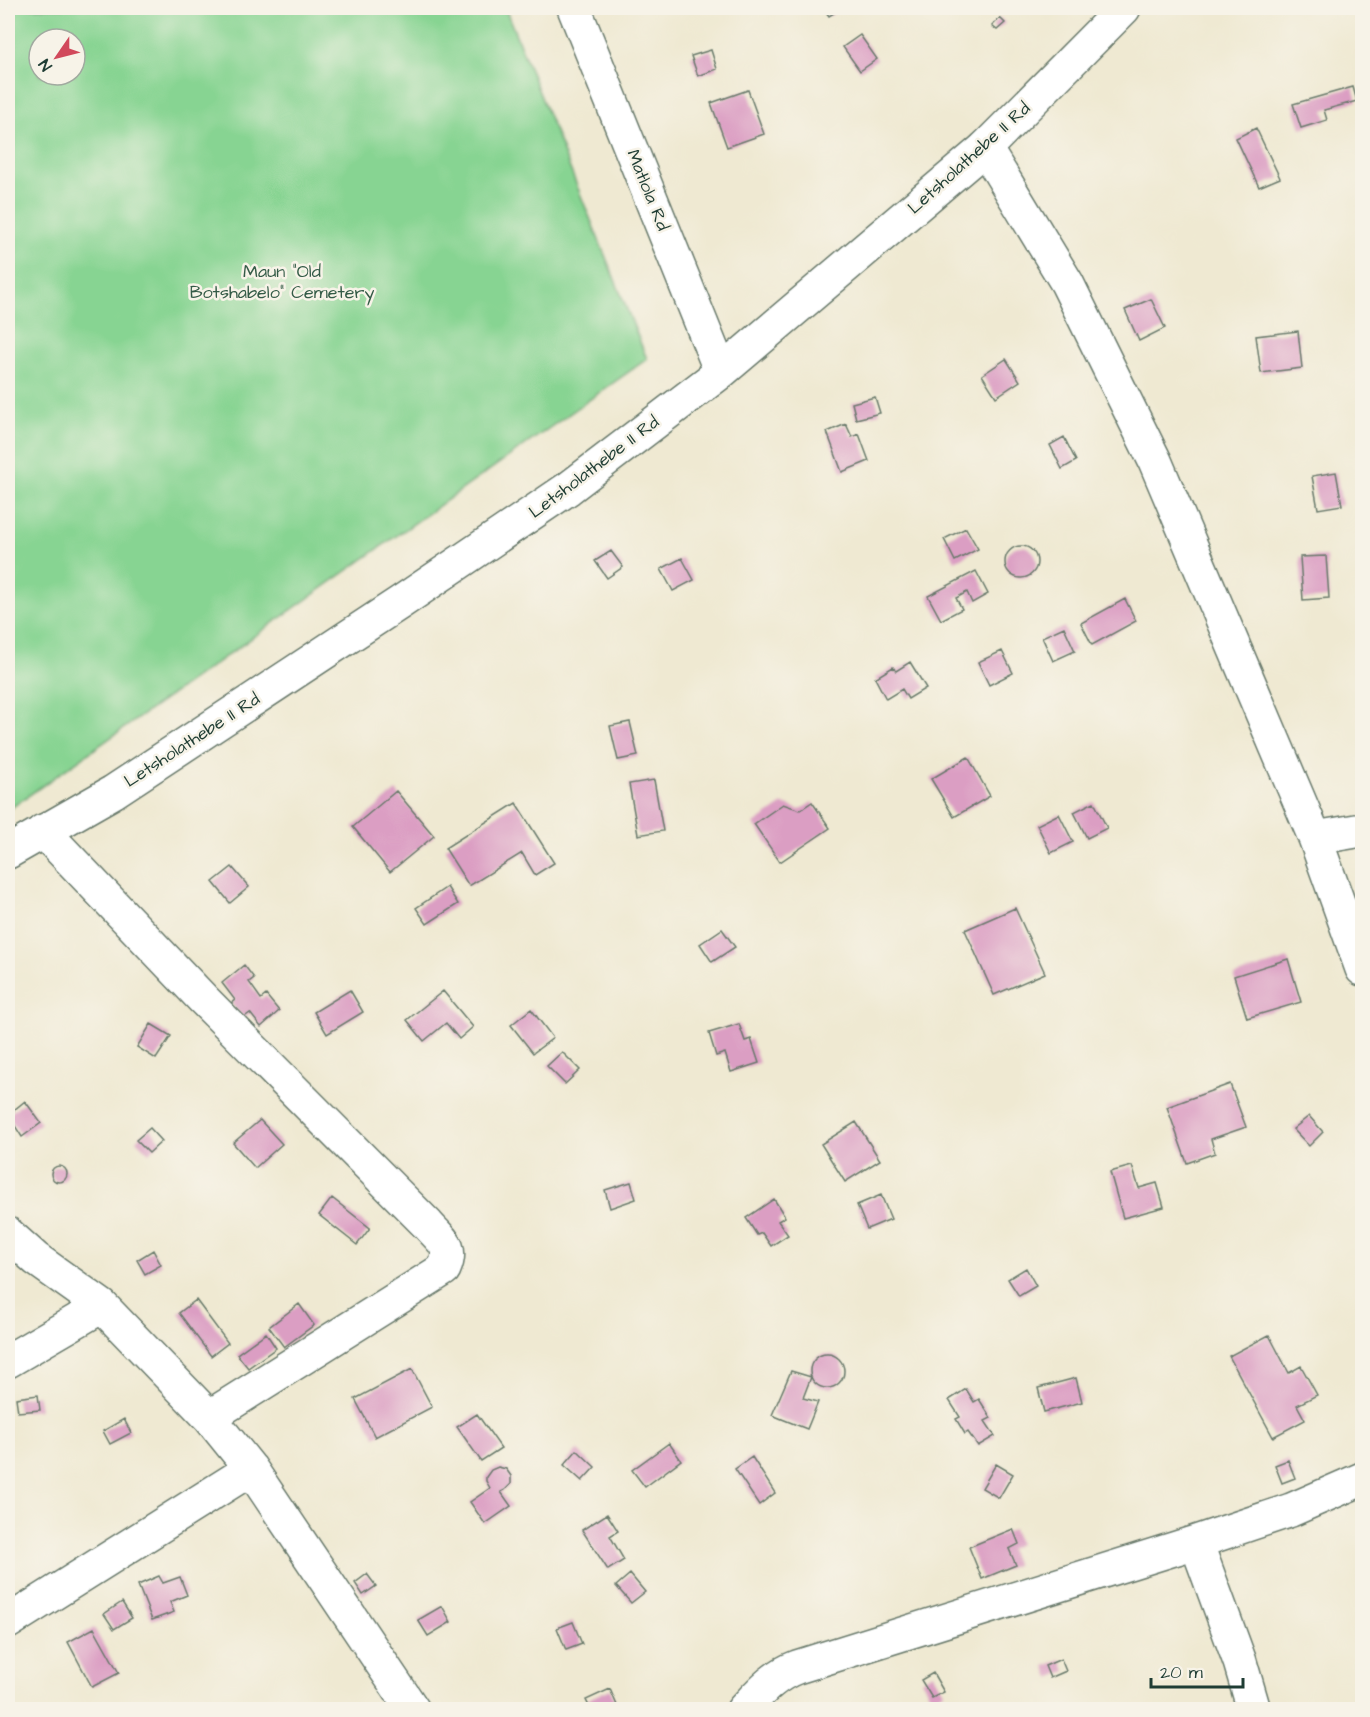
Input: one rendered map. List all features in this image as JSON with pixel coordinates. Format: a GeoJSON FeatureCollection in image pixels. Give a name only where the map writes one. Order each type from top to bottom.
{"type":"FeatureCollection","features":[{"type":"Feature","properties":{"kind":"street","name":"Matlola Rd"},"geometry":{"type":"LineString","coordinates":[[574,8],[721,372]]}},
{"type":"Feature","properties":{"kind":"street","name":"Letsholathebe II Rd"},"geometry":{"type":"LineString","coordinates":[[8,852],[113,792],[569,488],[721,372],[985,148],[1124,8]]}},
{"type":"Feature","properties":{"kind":"street"},"geometry":{"type":"LineString","coordinates":[[985,148],[1067,283],[1155,461],[1315,838],[1362,969]]}},
{"type":"Feature","properties":{"kind":"street"},"geometry":{"type":"LineString","coordinates":[[1315,838],[1362,830]]}},
{"type":"Feature","properties":{"kind":"street"},"geometry":{"type":"LineString","coordinates":[[43,831],[203,999],[428,1225],[447,1247],[449,1257],[444,1269],[209,1417]]}},
{"type":"Feature","properties":{"kind":"street"},"geometry":{"type":"LineString","coordinates":[[8,1233],[36,1259],[102,1306],[209,1417],[251,1469],[413,1710]]}},
{"type":"Feature","properties":{"kind":"street"},"geometry":{"type":"LineString","coordinates":[[8,1361],[102,1306]]}},
{"type":"Feature","properties":{"kind":"street"},"geometry":{"type":"LineString","coordinates":[[8,1622],[251,1469]]}},
{"type":"Feature","properties":{"kind":"street"},"geometry":{"type":"LineString","coordinates":[[743,1710],[771,1680],[783,1672],[1196,1542],[1291,1510],[1362,1479]]}},
{"type":"Feature","properties":{"kind":"street"},"geometry":{"type":"LineString","coordinates":[[1196,1542],[1240,1662],[1254,1710]]}},
{"type":"Feature","properties":{"kind":"green space","name":"Maun \"Old Botshabelo\" Cemetery"},"geometry":{"type":"Polygon","coordinates":[[[8,8],[505,8],[647,359],[8,810],[8,8]]]}},
{"type":"Feature","properties":{"kind":"building"},"geometry":{"type":"Polygon","coordinates":[[[823,8],[842,8],[829,16],[823,8]]]}},
{"type":"Feature","properties":{"kind":"building"},"geometry":{"type":"Polygon","coordinates":[[[1000,18],[1005,23],[997,30],[992,26],[1000,18]]]}},
{"type":"Feature","properties":{"kind":"building"},"geometry":{"type":"Polygon","coordinates":[[[860,35],[877,59],[860,71],[843,47],[860,35]]]}},
{"type":"Feature","properties":{"kind":"building"},"geometry":{"type":"Polygon","coordinates":[[[711,50],[717,69],[698,76],[691,56],[711,50]]]}},
{"type":"Feature","properties":{"kind":"building"},"geometry":{"type":"Polygon","coordinates":[[[1353,87],[1357,101],[1324,110],[1327,120],[1301,128],[1293,104],[1353,87]]]}},
{"type":"Feature","properties":{"kind":"building"},"geometry":{"type":"Polygon","coordinates":[[[748,90],[764,134],[727,147],[711,103],[748,90]]]}},
{"type":"Feature","properties":{"kind":"building"},"geometry":{"type":"Polygon","coordinates":[[[1256,128],[1280,178],[1259,187],[1236,138],[1256,128]]]}},
{"type":"Feature","properties":{"kind":"building"},"geometry":{"type":"Polygon","coordinates":[[[1151,299],[1165,328],[1139,341],[1125,310],[1151,299]]]}},
{"type":"Feature","properties":{"kind":"building"},"geometry":{"type":"Polygon","coordinates":[[[1298,331],[1302,368],[1261,373],[1256,336],[1298,331]]]}},
{"type":"Feature","properties":{"kind":"building"},"geometry":{"type":"Polygon","coordinates":[[[1006,359],[1020,381],[996,397],[982,375],[1006,359]]]}},
{"type":"Feature","properties":{"kind":"building"},"geometry":{"type":"Polygon","coordinates":[[[875,397],[880,413],[856,419],[852,403],[875,397]]]}},
{"type":"Feature","properties":{"kind":"building"},"geometry":{"type":"Polygon","coordinates":[[[846,424],[852,437],[859,434],[869,461],[842,472],[827,432],[846,424]]]}},
{"type":"Feature","properties":{"kind":"building"},"geometry":{"type":"Polygon","coordinates":[[[1064,437],[1076,461],[1062,469],[1050,445],[1064,437]]]}},
{"type":"Feature","properties":{"kind":"building"},"geometry":{"type":"Polygon","coordinates":[[[1336,472],[1342,505],[1318,509],[1312,476],[1336,472]]]}},
{"type":"Feature","properties":{"kind":"building"},"geometry":{"type":"Polygon","coordinates":[[[966,528],[978,549],[955,561],[944,539],[966,528]]]}},
{"type":"Feature","properties":{"kind":"building"},"geometry":{"type":"Polygon","coordinates":[[[1021,546],[1032,551],[1037,562],[1032,573],[1021,578],[1010,573],[1005,562],[1010,551],[1021,546]]]}},
{"type":"Feature","properties":{"kind":"building"},"geometry":{"type":"Polygon","coordinates":[[[611,551],[623,567],[607,578],[595,561],[611,551]]]}},
{"type":"Feature","properties":{"kind":"building"},"geometry":{"type":"Polygon","coordinates":[[[1326,556],[1329,598],[1303,600],[1300,557],[1326,556]]]}},
{"type":"Feature","properties":{"kind":"building"},"geometry":{"type":"Polygon","coordinates":[[[682,558],[694,580],[673,591],[661,569],[682,558]]]}},
{"type":"Feature","properties":{"kind":"building"},"geometry":{"type":"Polygon","coordinates":[[[976,571],[988,594],[972,603],[967,592],[956,598],[962,609],[941,620],[928,596],[976,571]]]}},
{"type":"Feature","properties":{"kind":"building"},"geometry":{"type":"Polygon","coordinates":[[[1125,599],[1136,621],[1092,645],[1081,623],[1125,599]]]}},
{"type":"Feature","properties":{"kind":"building"},"geometry":{"type":"Polygon","coordinates":[[[1064,627],[1075,651],[1053,661],[1042,637],[1064,627]]]}},
{"type":"Feature","properties":{"kind":"building"},"geometry":{"type":"Polygon","coordinates":[[[1002,651],[1013,673],[989,685],[978,662],[1002,651]]]}},
{"type":"Feature","properties":{"kind":"building"},"geometry":{"type":"Polygon","coordinates":[[[910,662],[926,688],[908,699],[902,689],[886,699],[875,678],[893,667],[896,671],[910,662]]]}},
{"type":"Feature","properties":{"kind":"building"},"geometry":{"type":"Polygon","coordinates":[[[630,722],[638,756],[618,760],[610,726],[630,722]]]}},
{"type":"Feature","properties":{"kind":"building"},"geometry":{"type":"Polygon","coordinates":[[[968,757],[990,796],[954,817],[931,779],[968,757]]]}},
{"type":"Feature","properties":{"kind":"building"},"geometry":{"type":"Polygon","coordinates":[[[654,780],[663,831],[638,835],[629,784],[654,780]]]}},
{"type":"Feature","properties":{"kind":"building"},"geometry":{"type":"Polygon","coordinates":[[[396,791],[434,836],[390,872],[353,827],[396,791]]]}},
{"type":"Feature","properties":{"kind":"building"},"geometry":{"type":"Polygon","coordinates":[[[812,802],[830,828],[780,862],[754,824],[783,804],[800,810],[812,802]]]}},
{"type":"Feature","properties":{"kind":"building"},"geometry":{"type":"Polygon","coordinates":[[[1094,802],[1107,828],[1087,838],[1074,812],[1094,802]]]}},
{"type":"Feature","properties":{"kind":"building"},"geometry":{"type":"Polygon","coordinates":[[[516,803],[554,863],[535,875],[522,853],[469,886],[445,848],[516,803]]]}},
{"type":"Feature","properties":{"kind":"building"},"geometry":{"type":"Polygon","coordinates":[[[1059,814],[1073,842],[1051,853],[1037,825],[1059,814]]]}},
{"type":"Feature","properties":{"kind":"building"},"geometry":{"type":"Polygon","coordinates":[[[232,867],[249,887],[230,903],[213,882],[232,867]]]}},
{"type":"Feature","properties":{"kind":"building"},"geometry":{"type":"Polygon","coordinates":[[[447,887],[458,904],[427,924],[416,908],[447,887]]]}},
{"type":"Feature","properties":{"kind":"building"},"geometry":{"type":"Polygon","coordinates":[[[1015,908],[1045,973],[994,995],[965,930],[1015,908]]]}},
{"type":"Feature","properties":{"kind":"building"},"geometry":{"type":"Polygon","coordinates":[[[722,929],[735,947],[712,962],[700,944],[722,929]]]}},
{"type":"Feature","properties":{"kind":"building"},"geometry":{"type":"Polygon","coordinates":[[[1288,959],[1301,1002],[1247,1018],[1234,976],[1288,959]]]}},
{"type":"Feature","properties":{"kind":"building"},"geometry":{"type":"Polygon","coordinates":[[[244,965],[254,978],[249,982],[261,999],[266,995],[279,1011],[261,1027],[250,1013],[243,1018],[231,1003],[235,1000],[222,983],[244,965]]]}},
{"type":"Feature","properties":{"kind":"building"},"geometry":{"type":"Polygon","coordinates":[[[350,990],[363,1012],[327,1034],[314,1012],[350,990]]]}},
{"type":"Feature","properties":{"kind":"building"},"geometry":{"type":"Polygon","coordinates":[[[443,991],[473,1027],[459,1039],[446,1023],[424,1041],[407,1020],[443,991]]]}},
{"type":"Feature","properties":{"kind":"building"},"geometry":{"type":"Polygon","coordinates":[[[531,1009],[553,1038],[533,1053],[511,1025],[531,1009]]]}},
{"type":"Feature","properties":{"kind":"building"},"geometry":{"type":"Polygon","coordinates":[[[151,1024],[171,1036],[156,1059],[137,1047],[151,1024]]]}},
{"type":"Feature","properties":{"kind":"building"},"geometry":{"type":"Polygon","coordinates":[[[739,1024],[745,1041],[751,1039],[759,1063],[731,1072],[725,1053],[716,1056],[709,1033],[739,1024]]]}},
{"type":"Feature","properties":{"kind":"building"},"geometry":{"type":"Polygon","coordinates":[[[562,1052],[580,1070],[565,1084],[547,1066],[562,1052]]]}},
{"type":"Feature","properties":{"kind":"building"},"geometry":{"type":"Polygon","coordinates":[[[1230,1084],[1246,1127],[1211,1139],[1215,1153],[1187,1163],[1167,1107],[1230,1084]]]}},
{"type":"Feature","properties":{"kind":"building"},"geometry":{"type":"Polygon","coordinates":[[[25,1101],[41,1123],[22,1137],[8,1115],[25,1101]]]}},
{"type":"Feature","properties":{"kind":"building"},"geometry":{"type":"Polygon","coordinates":[[[1309,1116],[1323,1132],[1309,1146],[1293,1129],[1309,1116]]]}},
{"type":"Feature","properties":{"kind":"building"},"geometry":{"type":"Polygon","coordinates":[[[260,1120],[282,1144],[255,1168],[233,1143],[260,1120]]]}},
{"type":"Feature","properties":{"kind":"building"},"geometry":{"type":"Polygon","coordinates":[[[856,1122],[880,1160],[845,1182],[821,1144],[856,1122]]]}},
{"type":"Feature","properties":{"kind":"building"},"geometry":{"type":"Polygon","coordinates":[[[150,1128],[162,1141],[149,1153],[136,1140],[150,1128]]]}},
{"type":"Feature","properties":{"kind":"building"},"geometry":{"type":"Polygon","coordinates":[[[56,1166],[62,1166],[67,1174],[65,1180],[56,1182],[51,1177],[51,1171],[56,1166]]]}},
{"type":"Feature","properties":{"kind":"building"},"geometry":{"type":"Polygon","coordinates":[[[1132,1166],[1139,1188],[1157,1183],[1164,1207],[1123,1218],[1110,1172],[1132,1166]]]}},
{"type":"Feature","properties":{"kind":"building"},"geometry":{"type":"Polygon","coordinates":[[[631,1182],[636,1199],[610,1208],[605,1190],[631,1182]]]}},
{"type":"Feature","properties":{"kind":"building"},"geometry":{"type":"Polygon","coordinates":[[[881,1195],[891,1219],[867,1229],[857,1205],[881,1195]]]}},
{"type":"Feature","properties":{"kind":"building"},"geometry":{"type":"Polygon","coordinates":[[[332,1198],[370,1228],[357,1245],[319,1215],[332,1198]]]}},
{"type":"Feature","properties":{"kind":"building"},"geometry":{"type":"Polygon","coordinates":[[[774,1199],[785,1217],[778,1221],[788,1235],[771,1246],[762,1233],[757,1235],[746,1218],[774,1199]]]}},
{"type":"Feature","properties":{"kind":"building"},"geometry":{"type":"Polygon","coordinates":[[[153,1250],[161,1265],[145,1274],[137,1260],[153,1250]]]}},
{"type":"Feature","properties":{"kind":"building"},"geometry":{"type":"Polygon","coordinates":[[[1026,1268],[1036,1286],[1019,1296],[1008,1279],[1026,1268]]]}},
{"type":"Feature","properties":{"kind":"building"},"geometry":{"type":"Polygon","coordinates":[[[196,1300],[228,1343],[211,1356],[179,1313],[196,1300]]]}},
{"type":"Feature","properties":{"kind":"building"},"geometry":{"type":"Polygon","coordinates":[[[299,1304],[314,1325],[284,1347],[269,1327],[299,1304]]]}},
{"type":"Feature","properties":{"kind":"building"},"geometry":{"type":"Polygon","coordinates":[[[266,1333],[276,1348],[248,1368],[237,1354],[266,1333]]]}},
{"type":"Feature","properties":{"kind":"building"},"geometry":{"type":"Polygon","coordinates":[[[1269,1335],[1289,1373],[1301,1366],[1317,1395],[1297,1405],[1305,1420],[1273,1437],[1229,1356],[1269,1335]]]}},
{"type":"Feature","properties":{"kind":"building"},"geometry":{"type":"Polygon","coordinates":[[[827,1354],[839,1359],[844,1371],[839,1383],[827,1388],[815,1383],[810,1371],[815,1359],[827,1354]]]}},
{"type":"Feature","properties":{"kind":"building"},"geometry":{"type":"Polygon","coordinates":[[[412,1369],[432,1407],[375,1437],[355,1399],[412,1369]]]}},
{"type":"Feature","properties":{"kind":"building"},"geometry":{"type":"Polygon","coordinates":[[[791,1371],[811,1377],[803,1398],[818,1402],[807,1429],[772,1415],[791,1371]]]}},
{"type":"Feature","properties":{"kind":"building"},"geometry":{"type":"Polygon","coordinates":[[[1076,1378],[1082,1402],[1044,1412],[1038,1388],[1076,1378]]]}},
{"type":"Feature","properties":{"kind":"building"},"geometry":{"type":"Polygon","coordinates":[[[966,1389],[974,1402],[979,1399],[991,1418],[985,1421],[995,1436],[978,1446],[968,1432],[965,1434],[956,1419],[960,1417],[949,1400],[966,1389]]]}},
{"type":"Feature","properties":{"kind":"building"},"geometry":{"type":"Polygon","coordinates":[[[38,1395],[40,1410],[18,1412],[16,1398],[38,1395]]]}},
{"type":"Feature","properties":{"kind":"building"},"geometry":{"type":"Polygon","coordinates":[[[477,1414],[501,1448],[481,1461],[457,1427],[477,1414]]]}},
{"type":"Feature","properties":{"kind":"building"},"geometry":{"type":"Polygon","coordinates":[[[124,1419],[131,1433],[110,1444],[103,1431],[124,1419]]]}},
{"type":"Feature","properties":{"kind":"building"},"geometry":{"type":"Polygon","coordinates":[[[669,1443],[681,1460],[645,1487],[632,1470],[669,1443]]]}},
{"type":"Feature","properties":{"kind":"building"},"geometry":{"type":"Polygon","coordinates":[[[577,1450],[595,1467],[582,1481],[564,1465],[577,1450]]]}},
{"type":"Feature","properties":{"kind":"building"},"geometry":{"type":"Polygon","coordinates":[[[752,1457],[775,1493],[759,1505],[735,1469],[752,1457]]]}},
{"type":"Feature","properties":{"kind":"building"},"geometry":{"type":"Polygon","coordinates":[[[1288,1460],[1295,1478],[1282,1483],[1275,1465],[1288,1460]]]}},
{"type":"Feature","properties":{"kind":"building"},"geometry":{"type":"Polygon","coordinates":[[[996,1464],[1013,1474],[999,1498],[982,1488],[996,1464]]]}},
{"type":"Feature","properties":{"kind":"building"},"geometry":{"type":"Polygon","coordinates":[[[498,1467],[506,1469],[511,1476],[511,1484],[501,1492],[511,1506],[485,1524],[470,1502],[490,1488],[486,1477],[491,1470],[498,1467]]]}},
{"type":"Feature","properties":{"kind":"building"},"geometry":{"type":"Polygon","coordinates":[[[607,1514],[618,1531],[610,1536],[624,1560],[608,1570],[582,1530],[607,1514]]]}},
{"type":"Feature","properties":{"kind":"building"},"geometry":{"type":"Polygon","coordinates":[[[1013,1529],[1019,1544],[1009,1549],[1016,1565],[982,1579],[969,1547],[1013,1529]]]}},
{"type":"Feature","properties":{"kind":"building"},"geometry":{"type":"Polygon","coordinates":[[[367,1574],[376,1586],[363,1595],[355,1583],[367,1574]]]}},
{"type":"Feature","properties":{"kind":"building"},"geometry":{"type":"Polygon","coordinates":[[[630,1574],[645,1592],[631,1603],[616,1586],[630,1574]]]}},
{"type":"Feature","properties":{"kind":"building"},"geometry":{"type":"Polygon","coordinates":[[[159,1576],[163,1583],[180,1577],[187,1595],[170,1602],[174,1612],[152,1620],[138,1585],[159,1576]]]}},
{"type":"Feature","properties":{"kind":"building"},"geometry":{"type":"Polygon","coordinates":[[[122,1602],[132,1618],[114,1629],[104,1614],[122,1602]]]}},
{"type":"Feature","properties":{"kind":"building"},"geometry":{"type":"Polygon","coordinates":[[[442,1606],[451,1622],[428,1636],[418,1620],[442,1606]]]}},
{"type":"Feature","properties":{"kind":"building"},"geometry":{"type":"Polygon","coordinates":[[[573,1622],[582,1644],[566,1650],[557,1628],[573,1622]]]}},
{"type":"Feature","properties":{"kind":"building"},"geometry":{"type":"Polygon","coordinates":[[[94,1628],[119,1673],[92,1687],[68,1642],[94,1628]]]}},
{"type":"Feature","properties":{"kind":"building"},"geometry":{"type":"Polygon","coordinates":[[[1061,1659],[1066,1671],[1050,1678],[1045,1666],[1061,1659]]]}},
{"type":"Feature","properties":{"kind":"building"},"geometry":{"type":"Polygon","coordinates":[[[933,1673],[944,1692],[932,1698],[921,1680],[933,1673]]]}},
{"type":"Feature","properties":{"kind":"building"},"geometry":{"type":"Polygon","coordinates":[[[610,1689],[619,1710],[591,1710],[586,1700],[610,1689]]]}},
{"type":"Feature","properties":{"kind":"building"},"geometry":{"type":"Polygon","coordinates":[[[8,1694],[14,1704],[8,1709],[8,1694]]]}}]}
